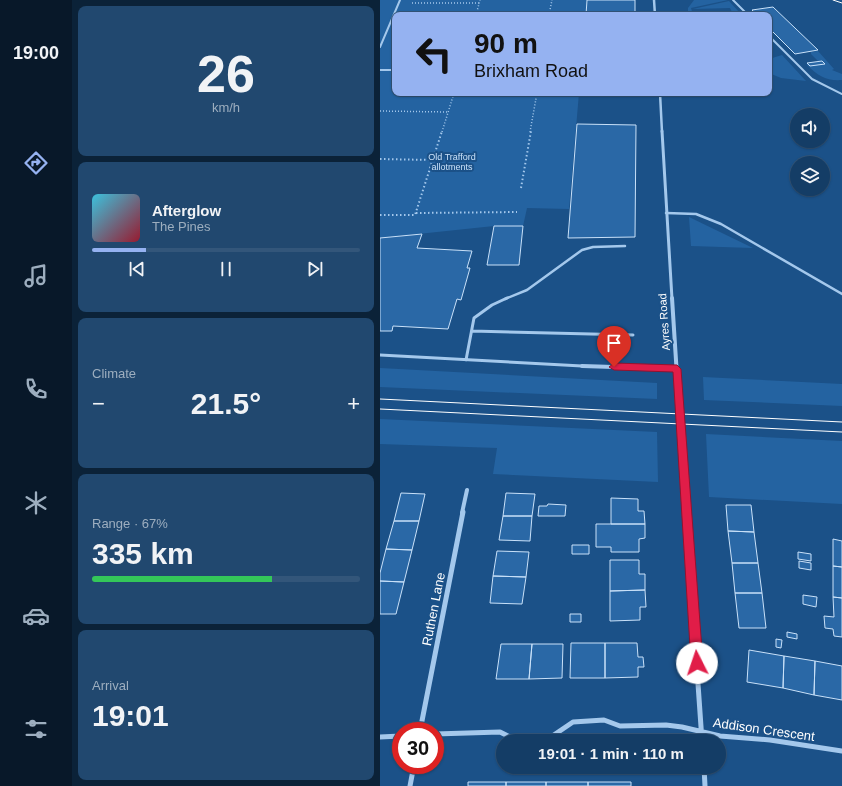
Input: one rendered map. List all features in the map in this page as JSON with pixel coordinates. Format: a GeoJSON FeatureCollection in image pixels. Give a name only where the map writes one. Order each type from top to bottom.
{"type":"FeatureCollection","features":[{"type":"Feature","properties":{"kind":"street"},"geometry":{"type":"LineString","coordinates":[[654,0],[655,12]]}},
{"type":"Feature","properties":{"kind":"street","name":"Ayres Road"},"geometry":{"type":"LineString","coordinates":[[660,96],[666,213],[702,731]]}},
{"type":"Feature","properties":{"kind":"street"},"geometry":{"type":"LineString","coordinates":[[582,366],[677,369]]}},
{"type":"Feature","properties":{"kind":"street","name":"Ruthen Lane"},"geometry":{"type":"LineString","coordinates":[[422,722],[467,490]]}},
{"type":"Feature","properties":{"kind":"street","name":"Addison Crescent"},"geometry":{"type":"LineString","coordinates":[[556,734],[573,722],[604,720],[620,726],[666,725],[702,731],[720,736],[770,740],[842,751]]}},
{"type":"Feature","properties":{"kind":"street"},"geometry":{"type":"LineString","coordinates":[[444,734],[500,732],[504,734]]}},
{"type":"Feature","properties":{"kind":"street"},"geometry":{"type":"LineString","coordinates":[[380,737],[392,736]]}},
{"type":"Feature","properties":{"kind":"street"},"geometry":{"type":"LineString","coordinates":[[410,786],[412,774]]}},
{"type":"Feature","properties":{"kind":"street"},"geometry":{"type":"LineString","coordinates":[[704,774],[705,786]]}},
{"type":"Feature","properties":{"kind":"lane"},"geometry":{"type":"LineString","coordinates":[[733,0],[745,12]]}},
{"type":"Feature","properties":{"kind":"lane"},"geometry":{"type":"LineString","coordinates":[[395,12],[400,1]]}},
{"type":"Feature","properties":{"kind":"lane"},"geometry":{"type":"LineString","coordinates":[[380,47],[392,19]]}},
{"type":"Feature","properties":{"kind":"lane"},"geometry":{"type":"LineString","coordinates":[[772,39],[812,79],[842,94]]}},
{"type":"Feature","properties":{"kind":"lane"},"geometry":{"type":"LineString","coordinates":[[380,70],[392,70]]}},
{"type":"Feature","properties":{"kind":"lane"},"geometry":{"type":"LineString","coordinates":[[837,92],[842,90]]}},
{"type":"Feature","properties":{"kind":"lane"},"geometry":{"type":"LineString","coordinates":[[666,213],[696,214],[720,224],[842,294]]}},
{"type":"Feature","properties":{"kind":"lane"},"geometry":{"type":"LineString","coordinates":[[466,360],[474,318],[492,305],[527,290],[582,250],[593,246],[625,246]]}},
{"type":"Feature","properties":{"kind":"lane"},"geometry":{"type":"LineString","coordinates":[[472,331],[633,335]]}},
{"type":"Feature","properties":{"kind":"lane"},"geometry":{"type":"LineString","coordinates":[[380,355],[582,366]]}},
{"type":"Feature","properties":{"kind":"path"},"geometry":{"type":"LineString","coordinates":[[477,12],[480,0]]}},
{"type":"Feature","properties":{"kind":"path"},"geometry":{"type":"LineString","coordinates":[[550,12],[552,0]]}},
{"type":"Feature","properties":{"kind":"path"},"geometry":{"type":"LineString","coordinates":[[400,1],[479,3]]}},
{"type":"Feature","properties":{"kind":"path"},"geometry":{"type":"LineString","coordinates":[[416,213],[453,96]]}},
{"type":"Feature","properties":{"kind":"path"},"geometry":{"type":"LineString","coordinates":[[521,188],[536,96]]}},
{"type":"Feature","properties":{"kind":"path"},"geometry":{"type":"LineString","coordinates":[[380,111],[448,112]]}},
{"type":"Feature","properties":{"kind":"path"},"geometry":{"type":"LineString","coordinates":[[380,159],[433,160]]}},
{"type":"Feature","properties":{"kind":"path"},"geometry":{"type":"LineString","coordinates":[[380,215],[415,215],[416,213],[517,212]]}},
{"type":"Feature","properties":{"kind":"green space","name":"Old Trafford allotments"},"geometry":{"type":"Polygon","coordinates":[[[380,0],[587,0],[586,12],[392,12],[392,96],[579,96],[569,209],[527,208],[523,226],[494,226],[380,238],[380,0]]]}},
{"type":"Feature","properties":{"kind":"green space"},"geometry":{"type":"Polygon","coordinates":[[[694,0],[728,0],[691,8],[692,12],[688,12],[688,8],[694,0]]]}},
{"type":"Feature","properties":{"kind":"green space"},"geometry":{"type":"Polygon","coordinates":[[[729,1],[739,12],[732,12],[730,8],[693,9],[729,1]]]}},
{"type":"Feature","properties":{"kind":"green space"},"geometry":{"type":"Polygon","coordinates":[[[818,51],[834,69],[832,70],[842,74],[842,80],[827,79],[807,65],[807,63],[825,64],[822,61],[819,62],[811,54],[811,52],[818,51]]]}},
{"type":"Feature","properties":{"kind":"green space"},"geometry":{"type":"Polygon","coordinates":[[[782,55],[806,81],[781,78],[772,74],[772,58],[782,55]]]}},
{"type":"Feature","properties":{"kind":"green space"},"geometry":{"type":"Polygon","coordinates":[[[689,217],[753,248],[691,246],[689,217]]]}},
{"type":"Feature","properties":{"kind":"green space"},"geometry":{"type":"Polygon","coordinates":[[[380,368],[657,383],[657,399],[380,387],[380,368]]]}},
{"type":"Feature","properties":{"kind":"green space"},"geometry":{"type":"Polygon","coordinates":[[[703,377],[842,384],[842,406],[704,400],[703,377]]]}},
{"type":"Feature","properties":{"kind":"green space"},"geometry":{"type":"Polygon","coordinates":[[[380,419],[657,432],[658,482],[493,474],[497,448],[380,444],[380,419]]]}},
{"type":"Feature","properties":{"kind":"green space"},"geometry":{"type":"Polygon","coordinates":[[[706,434],[842,441],[842,504],[709,497],[706,434]]]}},
{"type":"Feature","properties":{"kind":"building"},"geometry":{"type":"Polygon","coordinates":[[[587,0],[635,0],[635,12],[586,12],[587,0]]]}},
{"type":"Feature","properties":{"kind":"building"},"geometry":{"type":"Polygon","coordinates":[[[773,7],[818,50],[795,54],[772,31],[772,12],[754,12],[752,10],[773,7]]]}},
{"type":"Feature","properties":{"kind":"building"},"geometry":{"type":"Polygon","coordinates":[[[822,61],[825,64],[810,66],[807,63],[822,61]]]}},
{"type":"Feature","properties":{"kind":"building"},"geometry":{"type":"Polygon","coordinates":[[[577,124],[636,125],[635,237],[568,238],[577,124]]]}},
{"type":"Feature","properties":{"kind":"building"},"geometry":{"type":"Polygon","coordinates":[[[494,226],[523,226],[519,265],[487,265],[494,226]]]}},
{"type":"Feature","properties":{"kind":"building"},"geometry":{"type":"Polygon","coordinates":[[[422,234],[417,248],[472,251],[467,268],[470,268],[461,300],[457,299],[448,329],[393,326],[392,331],[380,331],[380,238],[422,234]]]}},
{"type":"Feature","properties":{"kind":"building"},"geometry":{"type":"Polygon","coordinates":[[[401,493],[425,494],[419,521],[394,521],[401,493]]]}},
{"type":"Feature","properties":{"kind":"building"},"geometry":{"type":"Polygon","coordinates":[[[506,493],[535,494],[532,516],[503,516],[506,493]]]}},
{"type":"Feature","properties":{"kind":"building"},"geometry":{"type":"Polygon","coordinates":[[[611,498],[638,499],[638,511],[644,511],[645,524],[611,524],[611,498]]]}},
{"type":"Feature","properties":{"kind":"building"},"geometry":{"type":"Polygon","coordinates":[[[548,504],[566,505],[565,516],[538,516],[539,506],[547,506],[548,504]]]}},
{"type":"Feature","properties":{"kind":"building"},"geometry":{"type":"Polygon","coordinates":[[[726,505],[751,505],[754,532],[728,531],[726,505]]]}},
{"type":"Feature","properties":{"kind":"building"},"geometry":{"type":"Polygon","coordinates":[[[503,516],[532,516],[530,541],[499,540],[503,516]]]}},
{"type":"Feature","properties":{"kind":"building"},"geometry":{"type":"Polygon","coordinates":[[[394,521],[419,521],[412,550],[386,549],[394,521]]]}},
{"type":"Feature","properties":{"kind":"building"},"geometry":{"type":"Polygon","coordinates":[[[596,524],[645,524],[645,538],[639,539],[639,552],[611,552],[611,547],[596,547],[596,524]]]}},
{"type":"Feature","properties":{"kind":"building"},"geometry":{"type":"Polygon","coordinates":[[[728,531],[754,532],[758,563],[732,563],[728,531]]]}},
{"type":"Feature","properties":{"kind":"building"},"geometry":{"type":"Polygon","coordinates":[[[833,539],[842,541],[842,567],[833,566],[833,539]]]}},
{"type":"Feature","properties":{"kind":"building"},"geometry":{"type":"Polygon","coordinates":[[[572,545],[589,545],[589,554],[572,554],[572,545]]]}},
{"type":"Feature","properties":{"kind":"building"},"geometry":{"type":"Polygon","coordinates":[[[386,549],[412,550],[404,582],[380,581],[380,573],[386,549]]]}},
{"type":"Feature","properties":{"kind":"building"},"geometry":{"type":"Polygon","coordinates":[[[497,551],[529,552],[526,577],[493,576],[497,551]]]}},
{"type":"Feature","properties":{"kind":"building"},"geometry":{"type":"Polygon","coordinates":[[[798,552],[811,554],[811,561],[798,559],[798,552]]]}},
{"type":"Feature","properties":{"kind":"building"},"geometry":{"type":"Polygon","coordinates":[[[610,560],[639,560],[639,574],[645,574],[645,590],[610,591],[610,560]]]}},
{"type":"Feature","properties":{"kind":"building"},"geometry":{"type":"Polygon","coordinates":[[[799,561],[811,563],[811,570],[799,568],[799,561]]]}},
{"type":"Feature","properties":{"kind":"building"},"geometry":{"type":"Polygon","coordinates":[[[732,563],[758,563],[762,593],[735,593],[732,563]]]}},
{"type":"Feature","properties":{"kind":"building"},"geometry":{"type":"Polygon","coordinates":[[[833,566],[842,567],[842,598],[833,597],[833,566]]]}},
{"type":"Feature","properties":{"kind":"building"},"geometry":{"type":"Polygon","coordinates":[[[493,576],[526,577],[522,604],[490,603],[493,576]]]}},
{"type":"Feature","properties":{"kind":"building"},"geometry":{"type":"Polygon","coordinates":[[[380,581],[404,582],[396,614],[380,614],[380,581]]]}},
{"type":"Feature","properties":{"kind":"building"},"geometry":{"type":"Polygon","coordinates":[[[645,590],[646,607],[640,607],[640,620],[610,621],[610,591],[645,590]]]}},
{"type":"Feature","properties":{"kind":"building"},"geometry":{"type":"Polygon","coordinates":[[[735,593],[762,593],[766,628],[739,628],[735,593]]]}},
{"type":"Feature","properties":{"kind":"building"},"geometry":{"type":"Polygon","coordinates":[[[803,595],[817,597],[816,607],[803,604],[803,595]]]}},
{"type":"Feature","properties":{"kind":"building"},"geometry":{"type":"Polygon","coordinates":[[[833,597],[842,598],[842,637],[834,636],[833,629],[825,628],[824,616],[834,617],[833,597]]]}},
{"type":"Feature","properties":{"kind":"building"},"geometry":{"type":"Polygon","coordinates":[[[570,614],[581,614],[581,622],[570,622],[570,614]]]}},
{"type":"Feature","properties":{"kind":"building"},"geometry":{"type":"Polygon","coordinates":[[[787,632],[797,634],[797,639],[787,637],[787,632]]]}},
{"type":"Feature","properties":{"kind":"building"},"geometry":{"type":"Polygon","coordinates":[[[776,639],[782,640],[781,648],[776,647],[776,639]]]}},
{"type":"Feature","properties":{"kind":"building"},"geometry":{"type":"Polygon","coordinates":[[[571,643],[605,643],[605,678],[570,678],[571,643]]]}},
{"type":"Feature","properties":{"kind":"building"},"geometry":{"type":"Polygon","coordinates":[[[605,643],[637,643],[638,657],[643,657],[644,667],[638,667],[638,677],[605,678],[605,643]]]}},
{"type":"Feature","properties":{"kind":"building"},"geometry":{"type":"Polygon","coordinates":[[[501,644],[532,644],[529,679],[496,679],[501,644]]]}},
{"type":"Feature","properties":{"kind":"building"},"geometry":{"type":"Polygon","coordinates":[[[532,644],[563,644],[562,678],[529,679],[532,644]]]}},
{"type":"Feature","properties":{"kind":"building"},"geometry":{"type":"Polygon","coordinates":[[[749,650],[784,656],[783,688],[747,682],[749,650]]]}},
{"type":"Feature","properties":{"kind":"building"},"geometry":{"type":"Polygon","coordinates":[[[784,656],[815,661],[814,695],[783,688],[784,656]]]}},
{"type":"Feature","properties":{"kind":"building"},"geometry":{"type":"Polygon","coordinates":[[[815,661],[842,666],[842,700],[814,695],[815,661]]]}},
{"type":"Feature","properties":{"kind":"building"},"geometry":{"type":"Polygon","coordinates":[[[468,782],[506,782],[506,786],[468,786],[468,782]]]}},
{"type":"Feature","properties":{"kind":"building"},"geometry":{"type":"Polygon","coordinates":[[[506,782],[546,782],[546,786],[506,786],[506,782]]]}},
{"type":"Feature","properties":{"kind":"building"},"geometry":{"type":"Polygon","coordinates":[[[546,782],[588,782],[588,786],[546,786],[546,782]]]}},
{"type":"Feature","properties":{"kind":"building"},"geometry":{"type":"Polygon","coordinates":[[[588,782],[631,782],[631,786],[588,786],[588,782]]]}},
{"type":"Feature","properties":{"kind":"tram line"},"geometry":{"type":"LineString","coordinates":[[833,0],[842,3]]}},
{"type":"Feature","properties":{"kind":"tram line"},"geometry":{"type":"LineString","coordinates":[[380,399],[842,422]]}},
{"type":"Feature","properties":{"kind":"tram line"},"geometry":{"type":"LineString","coordinates":[[380,409],[842,432]]}},
{"type":"Feature","properties":{"kind":"route"},"geometry":{"type":"LineString","coordinates":[[614,367],[677,369],[697,663]]}}]}
